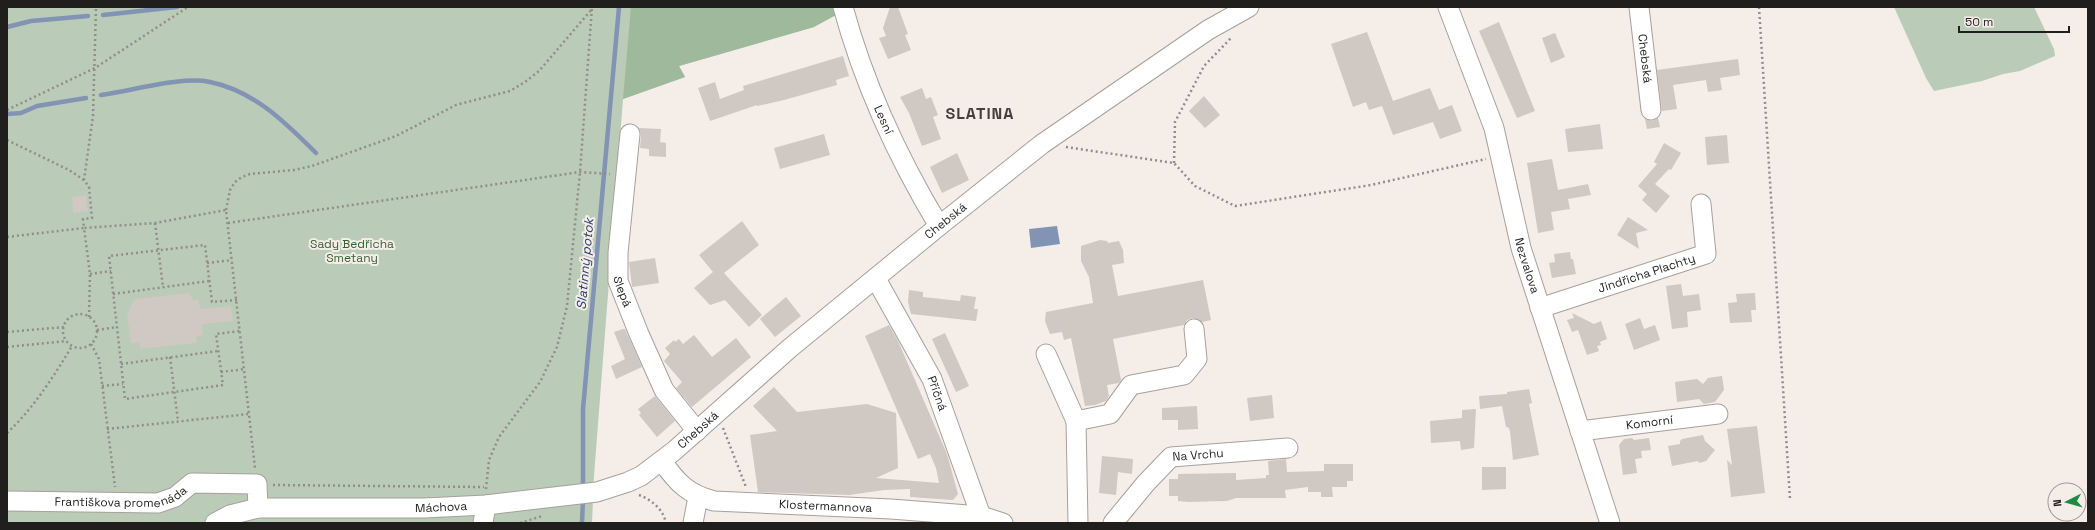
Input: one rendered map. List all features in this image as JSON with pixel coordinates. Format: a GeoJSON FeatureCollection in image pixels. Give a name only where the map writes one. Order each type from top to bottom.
{"type":"FeatureCollection","features":[{"type":"Feature","properties":{"kind":"street","name":"Lesní"},"geometry":{"type":"LineString","coordinates":[[843,7],[865,74],[889,132],[916,188],[939,226]]}},
{"type":"Feature","properties":{"kind":"street","name":"Chebská"},"geometry":{"type":"LineString","coordinates":[[662,461],[714,417],[790,348],[1042,144],[1202,34],[1249,7]]}},
{"type":"Feature","properties":{"kind":"street","name":"Nezvalova"},"geometry":{"type":"LineString","coordinates":[[1448,7],[1494,128],[1521,248],[1610,523]]}},
{"type":"Feature","properties":{"kind":"street","name":"Chebská"},"geometry":{"type":"LineString","coordinates":[[1639,7],[1651,110]]}},
{"type":"Feature","properties":{"kind":"street","name":"Slepá"},"geometry":{"type":"LineString","coordinates":[[630,134],[618,253],[618,281],[639,334],[664,390],[697,431]]}},
{"type":"Feature","properties":{"kind":"street","name":"Jindřicha Plachty"},"geometry":{"type":"LineString","coordinates":[[1540,308],[1706,254],[1701,204]]}},
{"type":"Feature","properties":{"kind":"street","name":"Příčná"},"geometry":{"type":"LineString","coordinates":[[876,279],[932,379],[981,516]]}},
{"type":"Feature","properties":{"kind":"street"},"geometry":{"type":"LineString","coordinates":[[1076,421],[1110,414],[1131,385],[1184,375],[1197,359],[1194,329]]}},
{"type":"Feature","properties":{"kind":"street"},"geometry":{"type":"LineString","coordinates":[[1046,354],[1076,421],[1078,523]]}},
{"type":"Feature","properties":{"kind":"street","name":"Komorní"},"geometry":{"type":"LineString","coordinates":[[1580,431],[1718,414]]}},
{"type":"Feature","properties":{"kind":"street","name":"Na Vrchu"},"geometry":{"type":"LineString","coordinates":[[1113,523],[1170,457],[1288,448]]}},
{"type":"Feature","properties":{"kind":"street","name":"Máchova"},"geometry":{"type":"LineString","coordinates":[[215,523],[230,514],[258,508],[424,508],[485,505],[564,497],[596,492],[628,482],[662,461]]}},
{"type":"Feature","properties":{"kind":"street","name":"Klostermannova"},"geometry":{"type":"LineString","coordinates":[[662,461],[683,487],[698,497],[714,501],[891,509],[981,516],[1003,523]]}},
{"type":"Feature","properties":{"kind":"street","name":"Františkova promenáda"},"geometry":{"type":"LineString","coordinates":[[7,501],[158,503],[175,497],[192,483],[257,484]]}},
{"type":"Feature","properties":{"kind":"street"},"geometry":{"type":"LineString","coordinates":[[257,484],[258,508]]}},
{"type":"Feature","properties":{"kind":"street"},"geometry":{"type":"LineString","coordinates":[[693,523],[698,497]]}},
{"type":"Feature","properties":{"kind":"path"},"geometry":{"type":"LineString","coordinates":[[84,180],[93,116],[96,7]]}},
{"type":"Feature","properties":{"kind":"path"},"geometry":{"type":"LineString","coordinates":[[7,110],[95,68],[176,17],[188,7]]}},
{"type":"Feature","properties":{"kind":"path"},"geometry":{"type":"LineString","coordinates":[[1759,7],[1790,499]]}},
{"type":"Feature","properties":{"kind":"path"},"geometry":{"type":"LineString","coordinates":[[485,505],[489,460],[499,437],[540,382],[557,346],[567,306],[580,172],[592,8]]}},
{"type":"Feature","properties":{"kind":"path"},"geometry":{"type":"LineString","coordinates":[[485,505],[257,484],[226,210],[230,190],[235,182],[250,174],[294,170],[312,166],[396,136],[456,105],[510,91],[539,71],[592,8]]}},
{"type":"Feature","properties":{"kind":"path"},"geometry":{"type":"LineString","coordinates":[[1235,34],[1204,66],[1175,122],[1174,162],[1194,186],[1235,206],[1371,185],[1500,156]]}},
{"type":"Feature","properties":{"kind":"path"},"geometry":{"type":"LineString","coordinates":[[7,140],[69,170],[84,180],[89,187],[92,218],[83,219],[90,274],[89,317]]}},
{"type":"Feature","properties":{"kind":"path"},"geometry":{"type":"LineString","coordinates":[[1042,144],[1174,162]]}},
{"type":"Feature","properties":{"kind":"path"},"geometry":{"type":"LineString","coordinates":[[228,223],[580,172],[613,175]]}},
{"type":"Feature","properties":{"kind":"path"},"geometry":{"type":"LineString","coordinates":[[7,237],[84,228],[155,223],[226,210]]}},
{"type":"Feature","properties":{"kind":"path"},"geometry":{"type":"LineString","coordinates":[[155,223],[163,287]]}},
{"type":"Feature","properties":{"kind":"path"},"geometry":{"type":"LineString","coordinates":[[237,300],[212,302],[205,245],[109,256],[125,399],[223,386],[216,334],[240,331]]}},
{"type":"Feature","properties":{"kind":"path"},"geometry":{"type":"LineString","coordinates":[[207,263],[232,260]]}},
{"type":"Feature","properties":{"kind":"path"},"geometry":{"type":"LineString","coordinates":[[90,274],[111,271]]}},
{"type":"Feature","properties":{"kind":"path"},"geometry":{"type":"LineString","coordinates":[[113,294],[209,281]]}},
{"type":"Feature","properties":{"kind":"path"},"geometry":{"type":"LineString","coordinates":[[79,314],[89,317],[94,322],[97,330],[96,337],[91,344],[82,348],[72,346],[66,341],[64,327],[70,318],[74,316],[79,314]]}},
{"type":"Feature","properties":{"kind":"path"},"geometry":{"type":"LineString","coordinates":[[7,332],[64,327]]}},
{"type":"Feature","properties":{"kind":"path"},"geometry":{"type":"LineString","coordinates":[[97,330],[117,327]]}},
{"type":"Feature","properties":{"kind":"path"},"geometry":{"type":"LineString","coordinates":[[7,347],[66,341]]}},
{"type":"Feature","properties":{"kind":"path"},"geometry":{"type":"LineString","coordinates":[[91,344],[99,360],[116,503]]}},
{"type":"Feature","properties":{"kind":"path"},"geometry":{"type":"LineString","coordinates":[[7,433],[30,408],[57,371],[72,346]]}},
{"type":"Feature","properties":{"kind":"path"},"geometry":{"type":"LineString","coordinates":[[121,364],[218,351]]}},
{"type":"Feature","properties":{"kind":"path"},"geometry":{"type":"LineString","coordinates":[[170,357],[178,421]]}},
{"type":"Feature","properties":{"kind":"path"},"geometry":{"type":"LineString","coordinates":[[221,372],[245,369]]}},
{"type":"Feature","properties":{"kind":"path"},"geometry":{"type":"LineString","coordinates":[[102,386],[124,384]]}},
{"type":"Feature","properties":{"kind":"path"},"geometry":{"type":"LineString","coordinates":[[107,429],[250,414]]}},
{"type":"Feature","properties":{"kind":"path"},"geometry":{"type":"LineString","coordinates":[[714,417],[724,429],[752,503]]}},
{"type":"Feature","properties":{"kind":"path"},"geometry":{"type":"LineString","coordinates":[[485,505],[493,487]]}},
{"type":"Feature","properties":{"kind":"path"},"geometry":{"type":"LineString","coordinates":[[637,494],[650,500],[658,507],[665,517],[666,523]]}},
{"type":"Feature","properties":{"kind":"green space","name":"Sady Bedřicha Smetany"},"geometry":{"type":"Polygon","coordinates":[[[7,7],[836,7],[814,27],[679,66],[685,77],[623,99],[594,476],[592,523],[7,523],[7,7]]]}},
{"type":"Feature","properties":{"kind":"green space"},"geometry":{"type":"Polygon","coordinates":[[[631,7],[836,7],[838,14],[814,27],[679,66],[685,77],[623,99],[631,7]]]}},
{"type":"Feature","properties":{"kind":"green space"},"geometry":{"type":"Polygon","coordinates":[[[1894,7],[2034,7],[2054,49],[2055,56],[2020,71],[1934,91],[1926,78],[1894,7]]]}},
{"type":"Feature","properties":{"kind":"water"},"geometry":{"type":"Polygon","coordinates":[[[1057,226],[1060,244],[1031,248],[1029,229],[1057,226]]]}},
{"type":"Feature","properties":{"kind":"building"},"geometry":{"type":"Polygon","coordinates":[[[890,7],[898,7],[908,34],[905,35],[911,50],[888,59],[879,38],[886,36],[883,28],[890,7]]]}},
{"type":"Feature","properties":{"kind":"building"},"geometry":{"type":"Polygon","coordinates":[[[1499,22],[1535,111],[1517,118],[1479,31],[1499,22]]]}},
{"type":"Feature","properties":{"kind":"building"},"geometry":{"type":"Polygon","coordinates":[[[1367,32],[1393,101],[1430,88],[1439,110],[1452,105],[1462,131],[1440,139],[1433,122],[1393,135],[1382,106],[1369,110],[1366,102],[1353,107],[1331,44],[1367,32]]]}},
{"type":"Feature","properties":{"kind":"building"},"geometry":{"type":"Polygon","coordinates":[[[1555,33],[1565,57],[1551,63],[1542,38],[1555,33]]]}},
{"type":"Feature","properties":{"kind":"building"},"geometry":{"type":"Polygon","coordinates":[[[843,56],[849,76],[836,80],[837,85],[784,100],[757,105],[710,121],[698,88],[715,82],[720,99],[744,90],[743,86],[843,56]]]}},
{"type":"Feature","properties":{"kind":"building"},"geometry":{"type":"Polygon","coordinates":[[[1738,59],[1740,75],[1720,78],[1722,90],[1708,92],[1706,80],[1673,85],[1677,109],[1662,111],[1657,70],[1738,59]]]}},
{"type":"Feature","properties":{"kind":"building"},"geometry":{"type":"Polygon","coordinates":[[[922,88],[926,99],[931,97],[938,115],[933,117],[941,139],[922,146],[909,113],[900,97],[922,88]]]}},
{"type":"Feature","properties":{"kind":"building"},"geometry":{"type":"Polygon","coordinates":[[[1204,96],[1220,115],[1205,128],[1189,111],[1204,96]]]}},
{"type":"Feature","properties":{"kind":"building"},"geometry":{"type":"Polygon","coordinates":[[[1658,118],[1660,127],[1647,129],[1645,119],[1652,121],[1658,118]]]}},
{"type":"Feature","properties":{"kind":"building"},"geometry":{"type":"Polygon","coordinates":[[[1600,124],[1603,149],[1568,152],[1565,129],[1600,124]]]}},
{"type":"Feature","properties":{"kind":"building"},"geometry":{"type":"Polygon","coordinates":[[[639,128],[661,129],[660,142],[666,143],[666,157],[649,156],[649,149],[640,148],[641,135],[639,128]]]}},
{"type":"Feature","properties":{"kind":"building"},"geometry":{"type":"Polygon","coordinates":[[[824,134],[830,155],[780,169],[774,148],[824,134]]]}},
{"type":"Feature","properties":{"kind":"building"},"geometry":{"type":"Polygon","coordinates":[[[1727,135],[1729,163],[1707,165],[1705,137],[1727,135]]]}},
{"type":"Feature","properties":{"kind":"building"},"geometry":{"type":"Polygon","coordinates":[[[1664,143],[1681,153],[1671,170],[1669,169],[1655,184],[1670,196],[1656,213],[1642,200],[1647,194],[1638,186],[1657,164],[1654,162],[1664,143]]]}},
{"type":"Feature","properties":{"kind":"building"},"geometry":{"type":"Polygon","coordinates":[[[957,153],[969,180],[942,193],[930,167],[957,153]]]}},
{"type":"Feature","properties":{"kind":"building"},"geometry":{"type":"Polygon","coordinates":[[[1552,159],[1558,190],[1588,184],[1591,195],[1568,199],[1570,209],[1551,212],[1554,230],[1538,233],[1527,163],[1552,159]]]}},
{"type":"Feature","properties":{"kind":"building"},"geometry":{"type":"Polygon","coordinates":[[[86,195],[88,211],[73,213],[72,197],[86,195]]]}},
{"type":"Feature","properties":{"kind":"building"},"geometry":{"type":"Polygon","coordinates":[[[1628,217],[1648,230],[1636,233],[1639,249],[1617,235],[1628,217]]]}},
{"type":"Feature","properties":{"kind":"building"},"geometry":{"type":"Polygon","coordinates":[[[742,221],[759,245],[724,273],[762,315],[749,327],[725,300],[710,305],[694,288],[713,272],[699,255],[742,221]]]}},
{"type":"Feature","properties":{"kind":"building"},"geometry":{"type":"Polygon","coordinates":[[[1100,240],[1107,241],[1108,243],[1119,241],[1123,250],[1124,263],[1112,265],[1118,296],[1203,280],[1211,320],[1202,322],[1193,318],[1187,320],[1184,325],[1113,339],[1121,380],[1119,383],[1107,385],[1109,396],[1106,401],[1095,405],[1085,406],[1071,338],[1064,340],[1062,332],[1050,334],[1045,321],[1046,312],[1093,303],[1089,277],[1081,261],[1081,246],[1100,240]]]}},
{"type":"Feature","properties":{"kind":"building"},"geometry":{"type":"Polygon","coordinates":[[[1570,252],[1576,274],[1552,278],[1549,263],[1555,262],[1554,254],[1570,252]]]}},
{"type":"Feature","properties":{"kind":"building"},"geometry":{"type":"Polygon","coordinates":[[[655,258],[659,283],[632,287],[629,262],[655,258]]]}},
{"type":"Feature","properties":{"kind":"building"},"geometry":{"type":"Polygon","coordinates":[[[1681,284],[1683,296],[1699,294],[1701,310],[1687,312],[1688,327],[1672,329],[1666,286],[1681,284]]]}},
{"type":"Feature","properties":{"kind":"building"},"geometry":{"type":"Polygon","coordinates":[[[909,290],[923,292],[923,297],[960,301],[961,295],[976,297],[974,309],[978,309],[976,321],[911,314],[908,302],[909,290]]]}},
{"type":"Feature","properties":{"kind":"building"},"geometry":{"type":"Polygon","coordinates":[[[190,293],[193,300],[199,300],[200,309],[231,306],[233,321],[202,324],[203,335],[197,336],[196,343],[140,349],[139,343],[131,343],[127,315],[134,299],[190,293]]]}},
{"type":"Feature","properties":{"kind":"building"},"geometry":{"type":"Polygon","coordinates":[[[1755,293],[1756,310],[1751,310],[1752,322],[1730,323],[1728,303],[1737,302],[1736,294],[1755,293]]]}},
{"type":"Feature","properties":{"kind":"building"},"geometry":{"type":"Polygon","coordinates":[[[786,297],[801,316],[775,337],[760,319],[786,297]]]}},
{"type":"Feature","properties":{"kind":"building"},"geometry":{"type":"Polygon","coordinates":[[[1572,313],[1594,324],[1601,321],[1607,339],[1600,342],[1601,345],[1597,346],[1599,351],[1587,355],[1578,330],[1572,332],[1567,320],[1574,318],[1572,313]]]}},
{"type":"Feature","properties":{"kind":"building"},"geometry":{"type":"Polygon","coordinates":[[[1640,318],[1644,329],[1655,325],[1660,340],[1634,350],[1625,324],[1640,318]]]}},
{"type":"Feature","properties":{"kind":"building"},"geometry":{"type":"Polygon","coordinates":[[[889,325],[898,341],[947,454],[958,494],[953,500],[910,497],[910,489],[884,490],[849,495],[758,492],[750,435],[777,431],[753,406],[774,387],[797,412],[867,404],[896,413],[898,468],[876,478],[939,483],[936,468],[930,454],[918,459],[865,336],[889,325]]]}},
{"type":"Feature","properties":{"kind":"building"},"geometry":{"type":"Polygon","coordinates":[[[625,329],[642,367],[616,379],[611,366],[625,359],[614,332],[625,329]]]}},
{"type":"Feature","properties":{"kind":"building"},"geometry":{"type":"Polygon","coordinates":[[[945,333],[969,386],[956,392],[932,339],[945,333]]]}},
{"type":"Feature","properties":{"kind":"building"},"geometry":{"type":"Polygon","coordinates":[[[694,335],[712,357],[736,338],[751,357],[692,407],[676,388],[682,382],[664,361],[670,354],[665,348],[674,340],[675,342],[679,339],[683,344],[694,335]]]}},
{"type":"Feature","properties":{"kind":"building"},"geometry":{"type":"Polygon","coordinates":[[[1722,376],[1724,390],[1715,402],[1704,404],[1699,399],[1677,402],[1675,382],[1697,379],[1703,384],[1708,378],[1722,376]]]}},
{"type":"Feature","properties":{"kind":"building"},"geometry":{"type":"Polygon","coordinates":[[[1529,389],[1532,403],[1529,404],[1539,455],[1513,460],[1510,431],[1508,427],[1506,427],[1502,406],[1480,409],[1479,396],[1507,394],[1507,392],[1529,389]]]}},
{"type":"Feature","properties":{"kind":"building"},"geometry":{"type":"Polygon","coordinates":[[[1272,395],[1274,418],[1250,421],[1247,398],[1272,395]]]}},
{"type":"Feature","properties":{"kind":"building"},"geometry":{"type":"Polygon","coordinates":[[[655,396],[675,421],[657,437],[639,415],[641,413],[638,409],[655,396]]]}},
{"type":"Feature","properties":{"kind":"building"},"geometry":{"type":"Polygon","coordinates":[[[1197,406],[1198,429],[1178,430],[1178,420],[1162,420],[1162,408],[1197,406]]]}},
{"type":"Feature","properties":{"kind":"building"},"geometry":{"type":"Polygon","coordinates":[[[1476,409],[1474,448],[1461,450],[1460,441],[1431,443],[1430,421],[1462,418],[1462,410],[1476,409]]]}},
{"type":"Feature","properties":{"kind":"building"},"geometry":{"type":"Polygon","coordinates":[[[1757,426],[1765,493],[1731,497],[1727,460],[1732,465],[1727,429],[1757,426]]]}},
{"type":"Feature","properties":{"kind":"building"},"geometry":{"type":"Polygon","coordinates":[[[1703,435],[1705,441],[1715,450],[1706,461],[1672,466],[1668,446],[1680,444],[1682,439],[1703,435]]]}},
{"type":"Feature","properties":{"kind":"building"},"geometry":{"type":"Polygon","coordinates":[[[1632,438],[1634,440],[1649,438],[1651,450],[1641,451],[1642,458],[1635,459],[1637,473],[1623,475],[1619,445],[1624,439],[1632,438]]]}},
{"type":"Feature","properties":{"kind":"building"},"geometry":{"type":"Polygon","coordinates":[[[1102,456],[1133,459],[1132,474],[1118,472],[1116,495],[1099,493],[1102,456]]]}},
{"type":"Feature","properties":{"kind":"building"},"geometry":{"type":"Polygon","coordinates":[[[1286,459],[1287,472],[1324,471],[1324,464],[1353,464],[1353,481],[1347,481],[1347,487],[1332,487],[1333,497],[1321,497],[1321,492],[1308,492],[1308,487],[1285,490],[1286,498],[1236,498],[1227,501],[1188,502],[1178,501],[1178,496],[1169,496],[1169,479],[1178,479],[1178,474],[1236,473],[1236,480],[1266,478],[1266,475],[1269,475],[1268,461],[1286,459]]]}},
{"type":"Feature","properties":{"kind":"building"},"geometry":{"type":"Polygon","coordinates":[[[1482,467],[1506,467],[1506,489],[1482,490],[1482,467]]]}},
{"type":"Feature","properties":{"kind":"waterway"},"geometry":{"type":"LineString","coordinates":[[103,15],[177,7]]}},
{"type":"Feature","properties":{"kind":"waterway","name":"Slatinný potok"},"geometry":{"type":"LineString","coordinates":[[583,489],[583,409],[619,7]]}},
{"type":"Feature","properties":{"kind":"waterway"},"geometry":{"type":"LineString","coordinates":[[7,27],[31,21],[88,16]]}},
{"type":"Feature","properties":{"kind":"waterway"},"geometry":{"type":"LineString","coordinates":[[101,95],[171,82],[199,81],[226,86],[255,100],[268,109],[293,130],[316,153]]}},
{"type":"Feature","properties":{"kind":"waterway"},"geometry":{"type":"LineString","coordinates":[[7,114],[21,113],[37,106],[86,98]]}},
{"type":"Feature","properties":{"kind":"waterway","name":"Slatinný potok"},"geometry":{"type":"LineString","coordinates":[[582,523],[583,499]]}},
{"type":"Feature","properties":{"kind":"district","name":"SLATINA"},"geometry":{"type":"Point","coordinates":[980,113]}}]}
